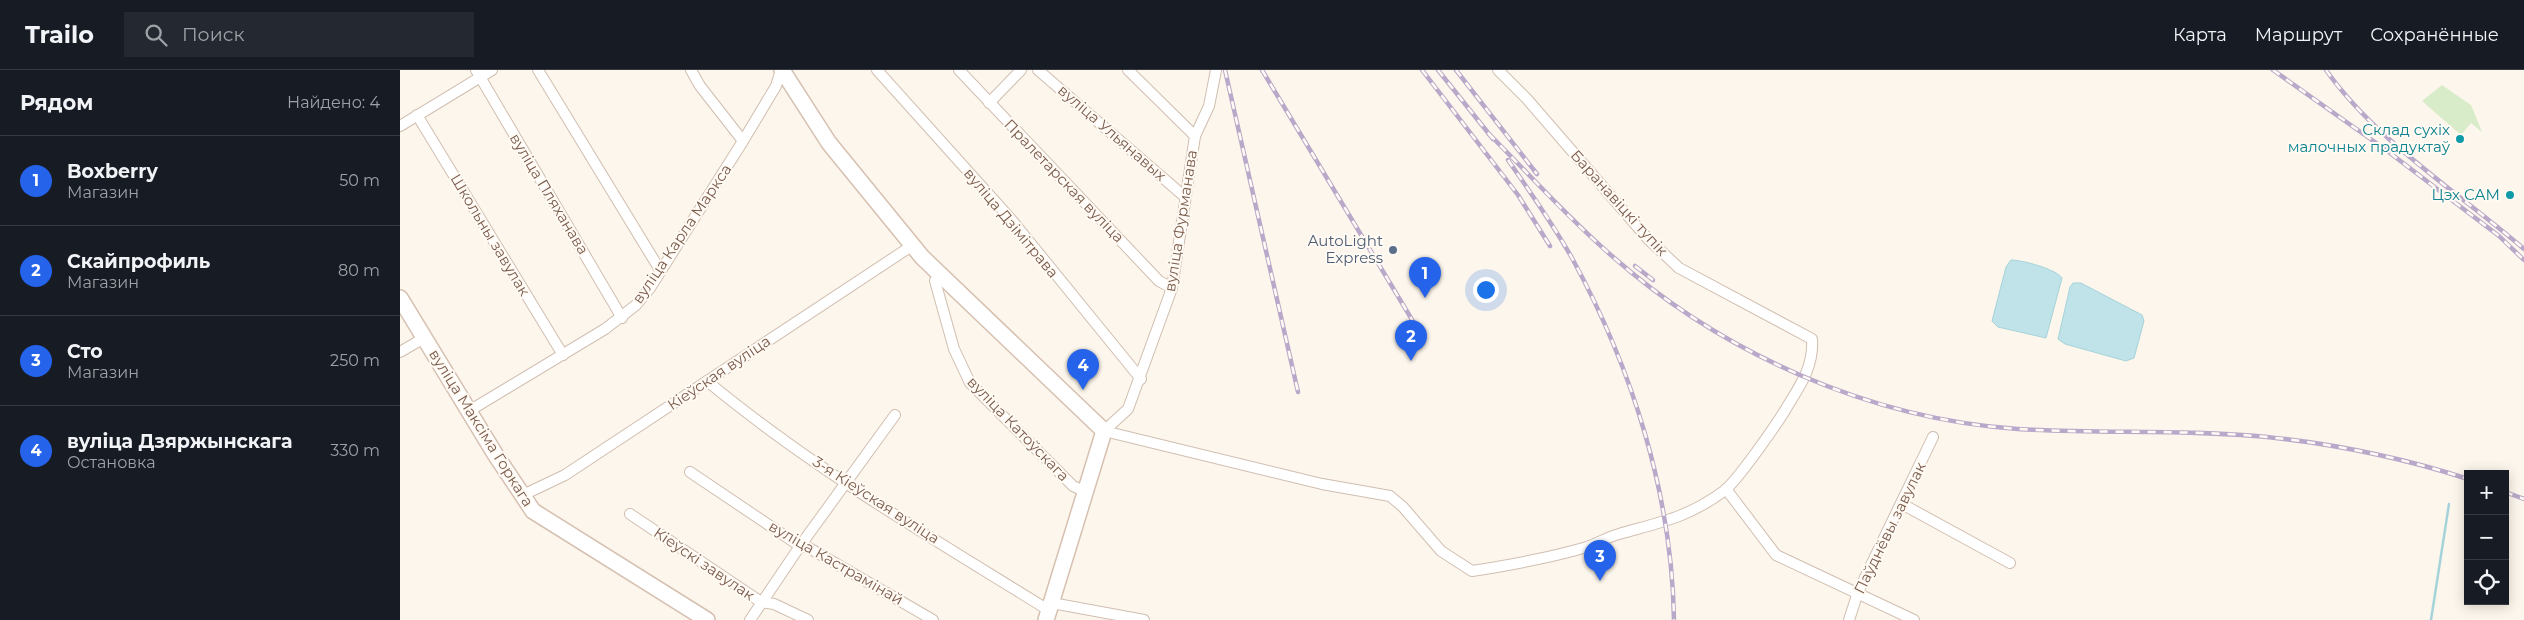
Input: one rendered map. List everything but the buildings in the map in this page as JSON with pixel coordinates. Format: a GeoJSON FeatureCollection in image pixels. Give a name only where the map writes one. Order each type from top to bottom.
{"type":"FeatureCollection","features":[{"type":"Feature","properties":{"kind":"street"},"geometry":{"type":"LineString","coordinates":[[400,126],[478,74],[492,70]]}},
{"type":"Feature","properties":{"kind":"street"},"geometry":{"type":"LineString","coordinates":[[538,70],[660,270]]}},
{"type":"Feature","properties":{"kind":"street"},"geometry":{"type":"LineString","coordinates":[[691,70],[700,86],[743,142]]}},
{"type":"Feature","properties":{"kind":"street"},"geometry":{"type":"LineString","coordinates":[[781,70],[829,143],[913,245],[939,274],[1104,431],[1322,484],[1390,496],[1403,507],[1441,551],[1472,571],[1534,560],[1654,526],[1686,514],[1726,489],[1776,555],[1914,620]]}},
{"type":"Feature","properties":{"kind":"street","name":"вуліца Карла Маркса"},"geometry":{"type":"LineString","coordinates":[[469,411],[622,318],[641,300],[743,142],[776,86],[781,70]]}},
{"type":"Feature","properties":{"kind":"street","name":"вуліца Дзімітрава"},"geometry":{"type":"LineString","coordinates":[[877,70],[1010,218],[1141,379]]}},
{"type":"Feature","properties":{"kind":"street","name":"Пралетарская вуліца"},"geometry":{"type":"LineString","coordinates":[[959,70],[1159,281],[1172,288]]}},
{"type":"Feature","properties":{"kind":"street"},"geometry":{"type":"LineString","coordinates":[[989,103],[1020,70]]}},
{"type":"Feature","properties":{"kind":"street","name":"вуліца Ульянавых"},"geometry":{"type":"LineString","coordinates":[[1038,70],[1185,197]]}},
{"type":"Feature","properties":{"kind":"street"},"geometry":{"type":"LineString","coordinates":[[1128,70],[1195,136]]}},
{"type":"Feature","properties":{"kind":"street","name":"вуліца Фурманава"},"geometry":{"type":"LineString","coordinates":[[1049,611],[1104,431],[1128,409],[1141,379],[1172,288],[1195,136],[1209,106],[1216,70]]}},
{"type":"Feature","properties":{"kind":"street","name":"Баранавіцкі тупік"},"geometry":{"type":"LineString","coordinates":[[1498,70],[1527,99],[1648,239],[1680,268],[1812,340],[1813,356],[1805,377],[1778,421],[1726,489]]}},
{"type":"Feature","properties":{"kind":"street","name":"вуліца Пляханава"},"geometry":{"type":"LineString","coordinates":[[478,74],[622,318]]}},
{"type":"Feature","properties":{"kind":"street","name":"Школьны завулак"},"geometry":{"type":"LineString","coordinates":[[418,115],[563,355]]}},
{"type":"Feature","properties":{"kind":"street","name":"Кіеўская вуліца"},"geometry":{"type":"LineString","coordinates":[[523,495],[565,475],[913,245]]}},
{"type":"Feature","properties":{"kind":"street","name":"вуліца Катоўскага"},"geometry":{"type":"LineString","coordinates":[[939,274],[935,281],[938,294],[954,349],[970,383],[1072,486],[1084,492]]}},
{"type":"Feature","properties":{"kind":"street","name":"вуліца Максіма Горкага"},"geometry":{"type":"LineString","coordinates":[[400,298],[469,411],[534,511],[707,620]]}},
{"type":"Feature","properties":{"kind":"street"},"geometry":{"type":"LineString","coordinates":[[400,352],[424,338]]}},
{"type":"Feature","properties":{"kind":"street","name":"3-я Кіеўская вуліца"},"geometry":{"type":"LineString","coordinates":[[708,382],[750,415],[846,482],[1049,611]]}},
{"type":"Feature","properties":{"kind":"street"},"geometry":{"type":"LineString","coordinates":[[750,620],[800,546],[895,416]]}},
{"type":"Feature","properties":{"kind":"street","name":"Паўднёвы завулак"},"geometry":{"type":"LineString","coordinates":[[1849,620],[1858,592],[1933,437]]}},
{"type":"Feature","properties":{"kind":"street","name":"вуліца Кастрамінай"},"geometry":{"type":"LineString","coordinates":[[690,472],[800,546],[810,548],[933,620]]}},
{"type":"Feature","properties":{"kind":"street"},"geometry":{"type":"LineString","coordinates":[[1902,504],[2010,563]]}},
{"type":"Feature","properties":{"kind":"street","name":"Кіеўскі завулак"},"geometry":{"type":"LineString","coordinates":[[630,514],[761,602],[774,604],[808,620]]}},
{"type":"Feature","properties":{"kind":"street"},"geometry":{"type":"LineString","coordinates":[[1049,611],[1144,620]]}},
{"type":"Feature","properties":{"kind":"green space"},"geometry":{"type":"Polygon","coordinates":[[[2442,85],[2471,105],[2482,132],[2471,123],[2461,135],[2422,101],[2442,85]]]}},
{"type":"Feature","properties":{"kind":"water"},"geometry":{"type":"Polygon","coordinates":[[[2011,260],[2046,268],[2062,278],[2046,338],[1998,327],[1992,321],[2006,267],[2011,260]]]}},
{"type":"Feature","properties":{"kind":"water"},"geometry":{"type":"Polygon","coordinates":[[[2073,283],[2081,283],[2142,315],[2144,321],[2134,358],[2126,361],[2065,344],[2058,339],[2070,287],[2073,283]]]}},
{"type":"Feature","properties":{"kind":"waterway"},"geometry":{"type":"LineString","coordinates":[[2431,620],[2449,504]]}},
{"type":"Feature","properties":{"kind":"railway"},"geometry":{"type":"LineString","coordinates":[[1225,70],[1298,392]]}},
{"type":"Feature","properties":{"kind":"railway"},"geometry":{"type":"LineString","coordinates":[[1262,70],[1417,328]]}},
{"type":"Feature","properties":{"kind":"railway"},"geometry":{"type":"LineString","coordinates":[[1422,70],[1518,195],[1550,246]]}},
{"type":"Feature","properties":{"kind":"railway"},"geometry":{"type":"LineString","coordinates":[[1438,70],[1493,139]]}},
{"type":"Feature","properties":{"kind":"railway"},"geometry":{"type":"LineString","coordinates":[[1456,70],[1537,174]]}},
{"type":"Feature","properties":{"kind":"railway"},"geometry":{"type":"LineString","coordinates":[[2273,70],[2386,150],[2499,236],[2524,260]]}},
{"type":"Feature","properties":{"kind":"railway"},"geometry":{"type":"LineString","coordinates":[[2326,70],[2368,120],[2393,143],[2524,249]]}},
{"type":"Feature","properties":{"kind":"railway"},"geometry":{"type":"LineString","coordinates":[[1489,134],[1580,227],[1655,291],[1701,323],[1750,351],[1801,376],[1854,396],[1908,412],[1963,423],[2018,429],[2205,433],[2292,440],[2394,458],[2464,478]]}},
{"type":"Feature","properties":{"kind":"railway"},"geometry":{"type":"LineString","coordinates":[[1508,160],[1549,220],[1572,258],[1594,300],[1630,388],[1645,433],[1657,479],[1666,526],[1672,573],[1674,620]]}},
{"type":"Feature","properties":{"kind":"railway"},"geometry":{"type":"LineString","coordinates":[[1635,266],[1653,280]]}},
{"type":"Feature","properties":{"kind":"railway"},"geometry":{"type":"LineString","coordinates":[[2509,493],[2524,499]]}},
{"type":"Feature","properties":{"kind":"place","name":"Склад сухіх малочных прадуктаў"},"geometry":{"type":"Point","coordinates":[2460,139]}},
{"type":"Feature","properties":{"kind":"place","name":"Цэх САМ"},"geometry":{"type":"Point","coordinates":[2510,195]}},
{"type":"Feature","properties":{"kind":"place","name":"AutoLight Express"},"geometry":{"type":"Point","coordinates":[1393,250]}},
{"type":"Feature","properties":{"kind":"place","name":"Boxberry"},"geometry":{"type":"Point","coordinates":[1425,298]}},
{"type":"Feature","properties":{"kind":"place","name":"Скайпрофиль"},"geometry":{"type":"Point","coordinates":[1411,361]}},
{"type":"Feature","properties":{"kind":"place","name":"вуліца Дзяржынскага"},"geometry":{"type":"Point","coordinates":[1083,390]}},
{"type":"Feature","properties":{"kind":"place","name":"Сто"},"geometry":{"type":"Point","coordinates":[1600,581]}}]}
